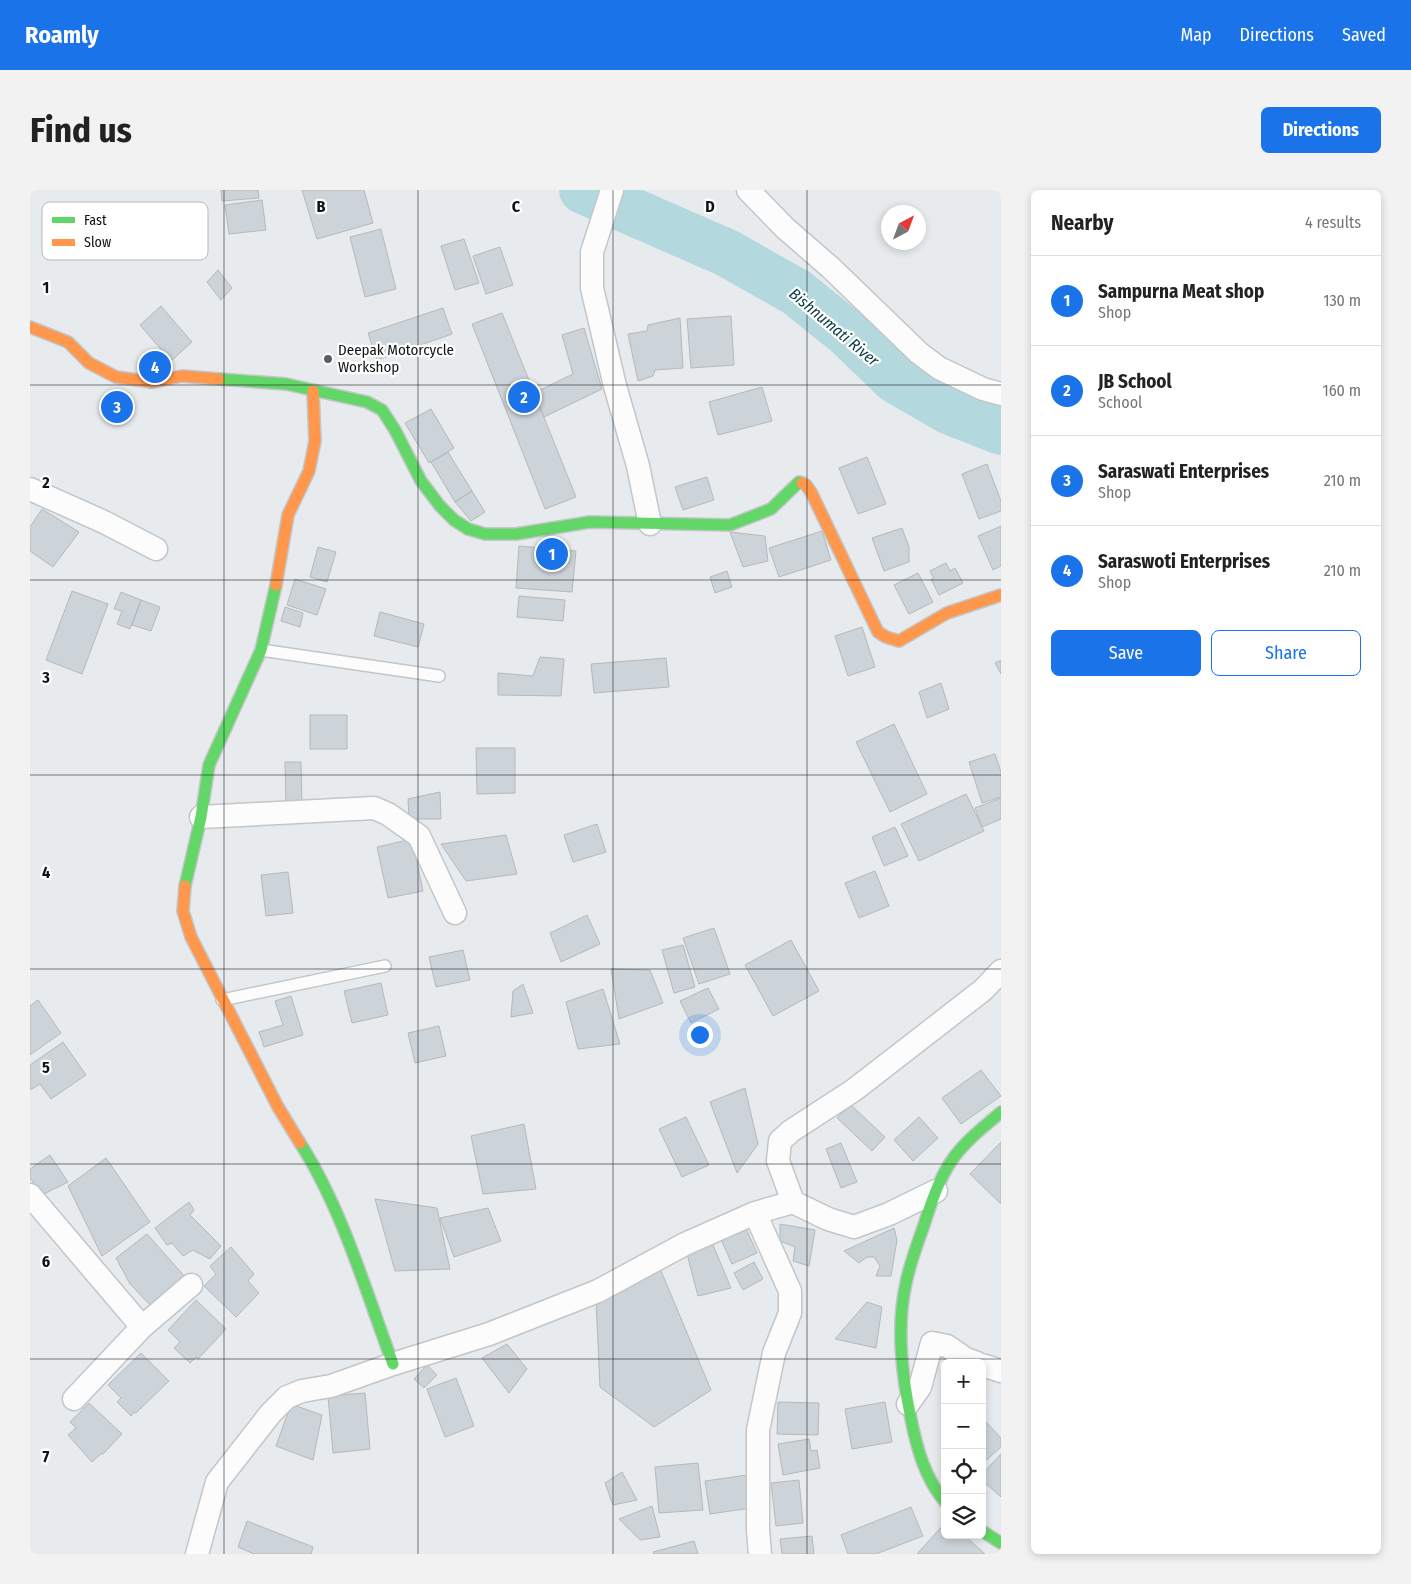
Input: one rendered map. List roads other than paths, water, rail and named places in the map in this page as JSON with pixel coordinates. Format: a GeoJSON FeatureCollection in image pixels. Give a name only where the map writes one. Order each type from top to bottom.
{"type":"FeatureCollection","features":[{"type":"Feature","properties":{"kind":"street"},"geometry":{"type":"LineString","coordinates":[[612,190],[592,252],[592,288],[615,386],[638,466],[650,524]]}},
{"type":"Feature","properties":{"kind":"street"},"geometry":{"type":"LineString","coordinates":[[748,190],[785,228],[831,268],[920,353],[939,368],[983,389],[1001,394]]}},
{"type":"Feature","properties":{"kind":"street"},"geometry":{"type":"LineString","coordinates":[[30,327],[68,342],[89,363],[116,377],[152,382],[182,376],[286,384],[367,402],[382,410],[395,430],[421,480],[440,506],[454,520],[468,529],[485,534],[516,534],[590,522],[730,525],[771,509],[799,482],[806,485],[811,492],[878,632],[886,637],[899,641],[947,614],[1001,595]]}},
{"type":"Feature","properties":{"kind":"street"},"geometry":{"type":"LineString","coordinates":[[313,391],[315,441],[309,471],[288,515],[274,598],[260,650],[209,765],[201,818],[185,888],[183,911],[191,937],[222,1000],[278,1107],[309,1156],[338,1214],[393,1364]]}},
{"type":"Feature","properties":{"kind":"street"},"geometry":{"type":"LineString","coordinates":[[30,489],[104,522],[156,549]]}},
{"type":"Feature","properties":{"kind":"street"},"geometry":{"type":"LineString","coordinates":[[201,818],[374,808],[388,814],[419,836],[455,913]]}},
{"type":"Feature","properties":{"kind":"street"},"geometry":{"type":"LineString","coordinates":[[793,1202],[778,1161],[780,1141],[791,1131],[854,1090],[983,990],[1001,971]]}},
{"type":"Feature","properties":{"kind":"street"},"geometry":{"type":"LineString","coordinates":[[941,1496],[930,1479],[917,1447],[908,1404],[901,1361],[903,1301],[909,1266],[936,1191],[956,1154],[1001,1112]]}},
{"type":"Feature","properties":{"kind":"street"},"geometry":{"type":"LineString","coordinates":[[197,1554],[217,1482],[271,1413],[287,1397],[302,1391],[331,1386],[393,1364],[489,1334],[598,1290],[685,1244],[755,1213],[793,1202],[828,1219],[854,1226],[889,1214],[936,1191]]}},
{"type":"Feature","properties":{"kind":"street"},"geometry":{"type":"LineString","coordinates":[[30,1195],[142,1327]]}},
{"type":"Feature","properties":{"kind":"street"},"geometry":{"type":"LineString","coordinates":[[755,1213],[790,1291],[790,1313],[774,1352],[758,1430],[758,1530],[760,1554]]}},
{"type":"Feature","properties":{"kind":"street"},"geometry":{"type":"LineString","coordinates":[[74,1399],[142,1327],[191,1285]]}},
{"type":"Feature","properties":{"kind":"street"},"geometry":{"type":"LineString","coordinates":[[908,1404],[920,1387],[932,1344],[947,1346],[966,1359]]}},
{"type":"Feature","properties":{"kind":"street"},"geometry":{"type":"LineString","coordinates":[[986,1366],[1001,1371]]}},
{"type":"Feature","properties":{"kind":"street"},"geometry":{"type":"LineString","coordinates":[[986,1534],[1001,1543]]}},
{"type":"Feature","properties":{"kind":"lane"},"geometry":{"type":"LineString","coordinates":[[260,650],[439,676]]}},
{"type":"Feature","properties":{"kind":"lane"},"geometry":{"type":"LineString","coordinates":[[222,1000],[385,966]]}},
{"type":"Feature","properties":{"kind":"waterway","name":"Bishnumati River"},"geometry":{"type":"LineString","coordinates":[[583,190],[727,253],[796,292],[846,332],[896,380],[950,411],[1001,431]]}},
{"type":"Feature","properties":{"kind":"place","name":"Deepak Motorcycle Workshop"},"geometry":{"type":"Point","coordinates":[328,359]}},
{"type":"Feature","properties":{"kind":"place","name":"Saraswoti Enterprises"},"geometry":{"type":"Point","coordinates":[155,367]}},
{"type":"Feature","properties":{"kind":"place","name":"JB School"},"geometry":{"type":"Point","coordinates":[524,397]}},
{"type":"Feature","properties":{"kind":"place","name":"Saraswati Enterprises"},"geometry":{"type":"Point","coordinates":[117,407]}},
{"type":"Feature","properties":{"kind":"place","name":"Sampurna Meat shop"},"geometry":{"type":"Point","coordinates":[552,554]}}]}
